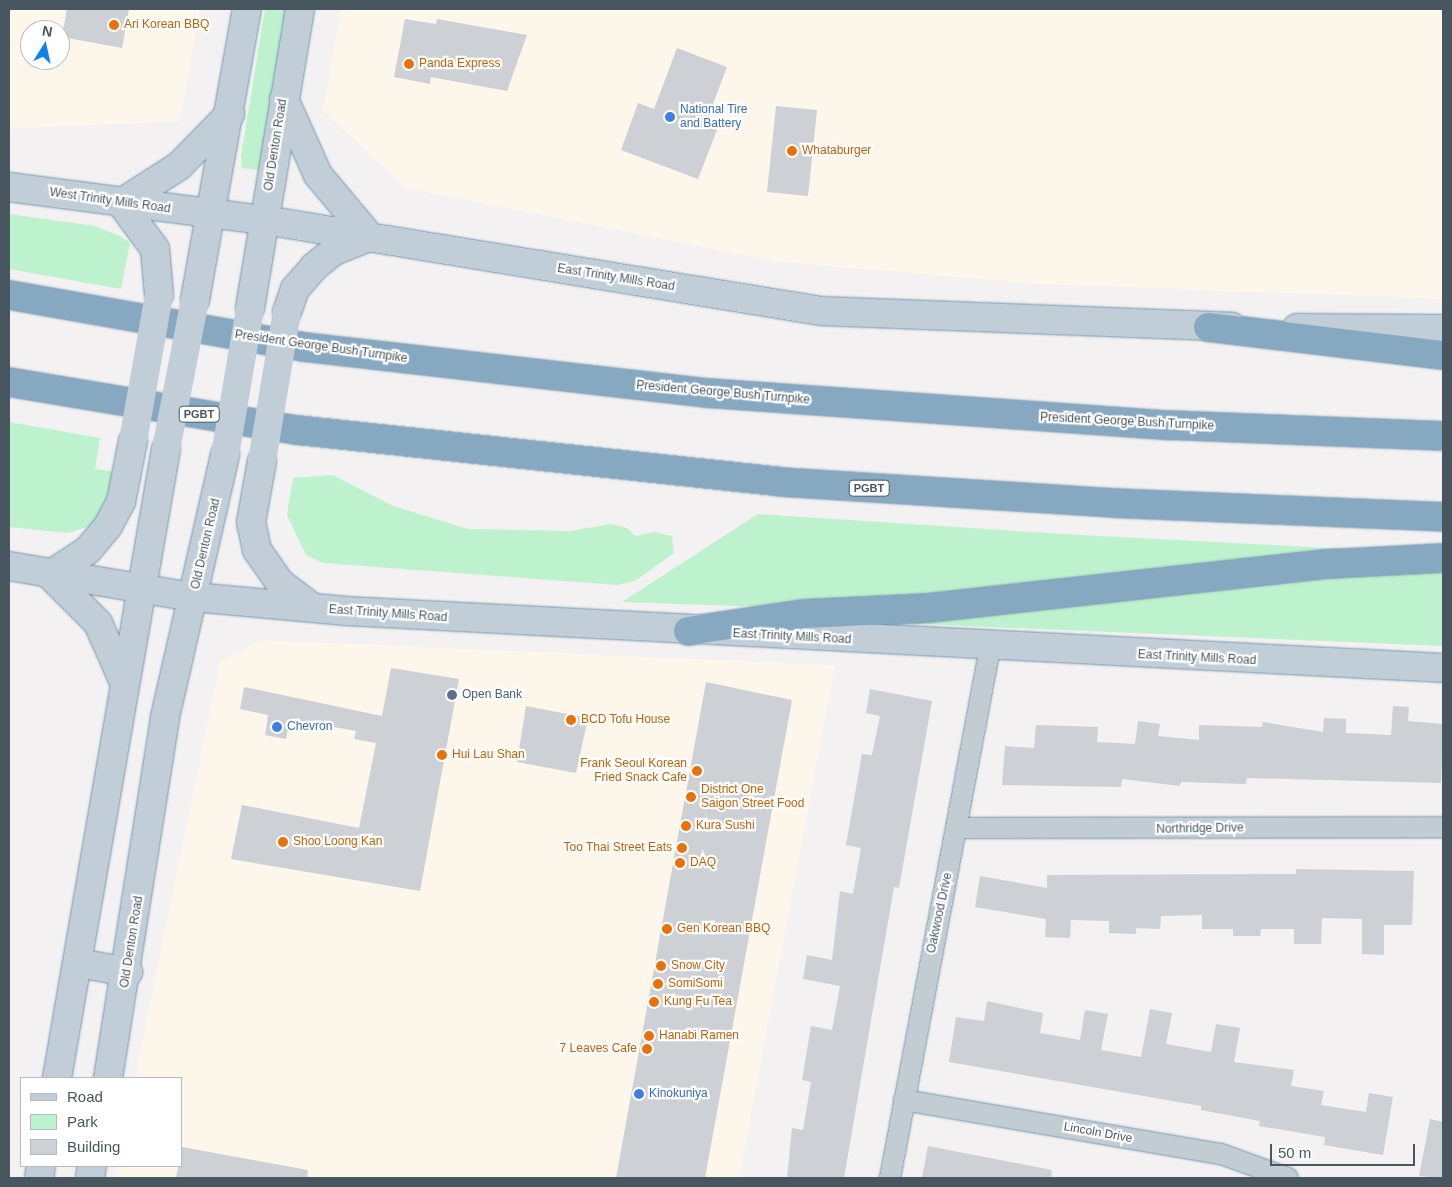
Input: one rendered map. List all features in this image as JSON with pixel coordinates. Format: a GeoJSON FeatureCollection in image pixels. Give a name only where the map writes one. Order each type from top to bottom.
{"type":"FeatureCollection","features":[{"type":"Feature","properties":{"kind":"highway","name":"President George Bush Turnpike"},"geometry":{"type":"LineString","coordinates":[[9,295],[304,347],[707,393],[1168,425],[1443,436]]}},
{"type":"Feature","properties":{"kind":"highway"},"geometry":{"type":"LineString","coordinates":[[1208,327],[1443,355]]}},
{"type":"Feature","properties":{"kind":"highway","name":"PGBT"},"geometry":{"type":"LineString","coordinates":[[9,382],[297,430],[781,482],[1114,503],[1443,517]]}},
{"type":"Feature","properties":{"kind":"highway"},"geometry":{"type":"LineString","coordinates":[[688,631],[805,614],[928,608],[1327,564],[1443,558]]}},
{"type":"Feature","properties":{"kind":"main road"},"geometry":{"type":"LineString","coordinates":[[57,1077],[124,684],[248,9]]}},
{"type":"Feature","properties":{"kind":"main road","name":"Old Denton Road"},"geometry":{"type":"LineString","coordinates":[[108,1077],[128,972],[165,717],[226,455],[300,9]]}},
{"type":"Feature","properties":{"kind":"main road"},"geometry":{"type":"LineString","coordinates":[[284,99],[318,175],[370,237],[334,251],[314,267],[295,289],[287,312],[251,522],[257,550],[280,583],[313,608]]}},
{"type":"Feature","properties":{"kind":"main road"},"geometry":{"type":"LineString","coordinates":[[50,574],[88,550],[108,526],[121,502],[133,441],[159,295],[156,249],[121,203],[179,166],[230,114]]}},
{"type":"Feature","properties":{"kind":"main road","name":"West Trinity Mills Road"},"geometry":{"type":"LineString","coordinates":[[9,187],[211,215]]}},
{"type":"Feature","properties":{"kind":"main road","name":"East Trinity Mills Road"},"geometry":{"type":"LineString","coordinates":[[211,215],[264,220],[821,311],[1208,327],[1443,329]]}},
{"type":"Feature","properties":{"kind":"main road"},"geometry":{"type":"LineString","coordinates":[[9,566],[143,588]]}},
{"type":"Feature","properties":{"kind":"main road"},"geometry":{"type":"LineString","coordinates":[[50,574],[98,623],[124,684]]}},
{"type":"Feature","properties":{"kind":"main road","name":"East Trinity Mills Road"},"geometry":{"type":"LineString","coordinates":[[143,588],[193,597],[313,608],[990,648],[1443,668]]}},
{"type":"Feature","properties":{"kind":"main road"},"geometry":{"type":"LineString","coordinates":[[78,962],[128,972]]}},
{"type":"Feature","properties":{"kind":"street","name":"Oakwood Drive"},"geometry":{"type":"LineString","coordinates":[[890,1178],[990,648]]}},
{"type":"Feature","properties":{"kind":"street","name":"Northridge Drive"},"geometry":{"type":"LineString","coordinates":[[957,828],[1443,826]]}},
{"type":"Feature","properties":{"kind":"street","name":"Lincoln Drive"},"geometry":{"type":"LineString","coordinates":[[904,1100],[1221,1154],[1288,1178]]}},
{"type":"Feature","properties":{"kind":"shaded area"},"geometry":{"type":"Polygon","coordinates":[[[9,9],[200,9],[180,121],[9,129],[9,9]]]}},
{"type":"Feature","properties":{"kind":"shaded area"},"geometry":{"type":"Polygon","coordinates":[[[341,9],[1443,9],[1443,299],[1039,284],[779,262],[406,188],[323,111],[341,9]]]}},
{"type":"Feature","properties":{"kind":"shaded area"},"geometry":{"type":"Polygon","coordinates":[[[262,640],[835,665],[739,1178],[115,1178],[117,1167],[182,1167],[182,1077],[135,1077],[220,662],[262,640]]]}},
{"type":"Feature","properties":{"kind":"green space"},"geometry":{"type":"Polygon","coordinates":[[[265,9],[287,9],[259,170],[242,168],[241,157],[265,9]]]}},
{"type":"Feature","properties":{"kind":"green space"},"geometry":{"type":"Polygon","coordinates":[[[9,214],[95,226],[120,236],[130,243],[121,289],[9,269],[9,214]]]}},
{"type":"Feature","properties":{"kind":"green space"},"geometry":{"type":"Polygon","coordinates":[[[9,422],[100,438],[95,469],[116,472],[110,500],[94,525],[68,533],[9,527],[9,422]]]}},
{"type":"Feature","properties":{"kind":"green space"},"geometry":{"type":"Polygon","coordinates":[[[333,475],[393,506],[468,529],[571,531],[611,524],[627,528],[635,536],[655,532],[672,536],[674,553],[635,581],[617,585],[323,563],[306,555],[287,515],[293,478],[333,475]]]}},
{"type":"Feature","properties":{"kind":"green space"},"geometry":{"type":"Polygon","coordinates":[[[758,514],[1062,534],[1366,550],[916,600],[765,607],[622,602],[758,514]]]}},
{"type":"Feature","properties":{"kind":"green space"},"geometry":{"type":"Polygon","coordinates":[[[1443,571],[1443,646],[871,622],[1307,577],[1443,571]]]}},
{"type":"Feature","properties":{"kind":"building"},"geometry":{"type":"Polygon","coordinates":[[[67,9],[129,9],[122,48],[70,38],[70,20],[65,20],[67,9]]]}},
{"type":"Feature","properties":{"kind":"building"},"geometry":{"type":"Polygon","coordinates":[[[405,19],[436,24],[437,19],[527,35],[507,91],[431,77],[430,84],[394,77],[405,19]]]}},
{"type":"Feature","properties":{"kind":"building","name":"National Tire and Battery"},"geometry":{"type":"Polygon","coordinates":[[[677,48],[727,67],[705,125],[717,130],[698,179],[621,150],[638,103],[654,109],[677,48]]]}},
{"type":"Feature","properties":{"kind":"building","name":"Whataburger"},"geometry":{"type":"Polygon","coordinates":[[[776,106],[817,110],[808,196],[767,192],[776,106]]]}},
{"type":"Feature","properties":{"kind":"building"},"geometry":{"type":"Polygon","coordinates":[[[391,668],[459,679],[420,891],[231,859],[242,805],[359,828],[376,743],[354,739],[356,731],[290,719],[286,739],[265,735],[268,715],[240,709],[244,687],[382,716],[391,668]]]}},
{"type":"Feature","properties":{"kind":"building"},"geometry":{"type":"Polygon","coordinates":[[[706,682],[792,700],[705,1178],[616,1178],[706,682]]]}},
{"type":"Feature","properties":{"kind":"building"},"geometry":{"type":"Polygon","coordinates":[[[870,689],[932,701],[899,888],[894,887],[844,1178],[787,1178],[792,1128],[803,1130],[811,1082],[802,1080],[811,1026],[832,1030],[840,986],[803,979],[807,955],[832,960],[840,891],[853,894],[861,848],[846,845],[862,754],[872,755],[880,716],[866,713],[870,689]]]}},
{"type":"Feature","properties":{"kind":"building"},"geometry":{"type":"Polygon","coordinates":[[[526,706],[588,718],[576,773],[517,762],[526,706]]]}},
{"type":"Feature","properties":{"kind":"building"},"geometry":{"type":"Polygon","coordinates":[[[1393,706],[1409,707],[1408,721],[1443,724],[1441,783],[1247,778],[1246,784],[1181,782],[1180,786],[1122,779],[1121,787],[1002,785],[1005,746],[1034,748],[1036,725],[1098,727],[1097,742],[1135,744],[1138,721],[1160,724],[1158,736],[1199,740],[1199,725],[1262,727],[1263,722],[1323,732],[1324,718],[1346,719],[1346,733],[1391,735],[1393,706]]]}},
{"type":"Feature","properties":{"kind":"building"},"geometry":{"type":"Polygon","coordinates":[[[1296,869],[1414,871],[1412,925],[1384,925],[1384,955],[1362,954],[1362,919],[1322,918],[1321,944],[1294,944],[1294,929],[1261,929],[1260,936],[1233,936],[1233,929],[1202,929],[1202,915],[1161,916],[1160,929],[1136,928],[1136,934],[1109,933],[1109,921],[1071,920],[1070,938],[1045,937],[1046,919],[975,907],[980,876],[1047,888],[1047,875],[1296,874],[1296,869]]]}},
{"type":"Feature","properties":{"kind":"building"},"geometry":{"type":"Polygon","coordinates":[[[987,1001],[1043,1013],[1040,1033],[1080,1040],[1085,1010],[1108,1014],[1101,1050],[1141,1057],[1150,1009],[1172,1013],[1166,1044],[1211,1052],[1216,1024],[1240,1028],[1234,1062],[1294,1070],[1291,1086],[1324,1091],[1321,1105],[1366,1112],[1369,1093],[1393,1097],[1383,1155],[1324,1145],[1325,1137],[1259,1126],[1260,1121],[1201,1110],[1201,1106],[949,1062],[956,1017],[984,1021],[987,1001]]]}},
{"type":"Feature","properties":{"kind":"building"},"geometry":{"type":"Polygon","coordinates":[[[1430,1119],[1443,1122],[1443,1178],[1419,1176],[1430,1119]]]}},
{"type":"Feature","properties":{"kind":"building"},"geometry":{"type":"Polygon","coordinates":[[[928,1146],[1052,1170],[1051,1178],[922,1178],[928,1146]]]}},
{"type":"Feature","properties":{"kind":"building"},"geometry":{"type":"Polygon","coordinates":[[[182,1147],[308,1170],[307,1178],[176,1178],[178,1167],[182,1167],[182,1147]]]}},
{"type":"Feature","properties":{"kind":"place","name":"Ari Korean BBQ"},"geometry":{"type":"Point","coordinates":[114,25]}},
{"type":"Feature","properties":{"kind":"place","name":"Panda Express"},"geometry":{"type":"Point","coordinates":[409,64]}},
{"type":"Feature","properties":{"kind":"place","name":"National Tire and Battery"},"geometry":{"type":"Point","coordinates":[670,117]}},
{"type":"Feature","properties":{"kind":"place","name":"Whataburger"},"geometry":{"type":"Point","coordinates":[792,151]}},
{"type":"Feature","properties":{"kind":"place","name":"Open Bank"},"geometry":{"type":"Point","coordinates":[452,695]}},
{"type":"Feature","properties":{"kind":"place","name":"BCD Tofu House"},"geometry":{"type":"Point","coordinates":[571,720]}},
{"type":"Feature","properties":{"kind":"place","name":"Chevron"},"geometry":{"type":"Point","coordinates":[277,727]}},
{"type":"Feature","properties":{"kind":"place","name":"Hui Lau Shan"},"geometry":{"type":"Point","coordinates":[442,755]}},
{"type":"Feature","properties":{"kind":"place","name":"Frank Seoul Korean Fried Snack Cafe"},"geometry":{"type":"Point","coordinates":[697,771]}},
{"type":"Feature","properties":{"kind":"place","name":"District One Saigon Street Food"},"geometry":{"type":"Point","coordinates":[691,797]}},
{"type":"Feature","properties":{"kind":"place","name":"Kura Sushi"},"geometry":{"type":"Point","coordinates":[686,826]}},
{"type":"Feature","properties":{"kind":"place","name":"Shoo Loong Kan"},"geometry":{"type":"Point","coordinates":[283,842]}},
{"type":"Feature","properties":{"kind":"place","name":"Too Thai Street Eats"},"geometry":{"type":"Point","coordinates":[682,848]}},
{"type":"Feature","properties":{"kind":"place","name":"DAQ"},"geometry":{"type":"Point","coordinates":[680,863]}},
{"type":"Feature","properties":{"kind":"place","name":"Gen Korean BBQ"},"geometry":{"type":"Point","coordinates":[667,929]}},
{"type":"Feature","properties":{"kind":"place","name":"Snow City"},"geometry":{"type":"Point","coordinates":[661,966]}},
{"type":"Feature","properties":{"kind":"place","name":"SomiSomi"},"geometry":{"type":"Point","coordinates":[658,984]}},
{"type":"Feature","properties":{"kind":"place","name":"Kung Fu Tea"},"geometry":{"type":"Point","coordinates":[654,1002]}},
{"type":"Feature","properties":{"kind":"place","name":"Hanabi Ramen"},"geometry":{"type":"Point","coordinates":[649,1036]}},
{"type":"Feature","properties":{"kind":"place","name":"7 Leaves Cafe"},"geometry":{"type":"Point","coordinates":[647,1049]}},
{"type":"Feature","properties":{"kind":"place","name":"Kinokuniya"},"geometry":{"type":"Point","coordinates":[639,1094]}}]}
